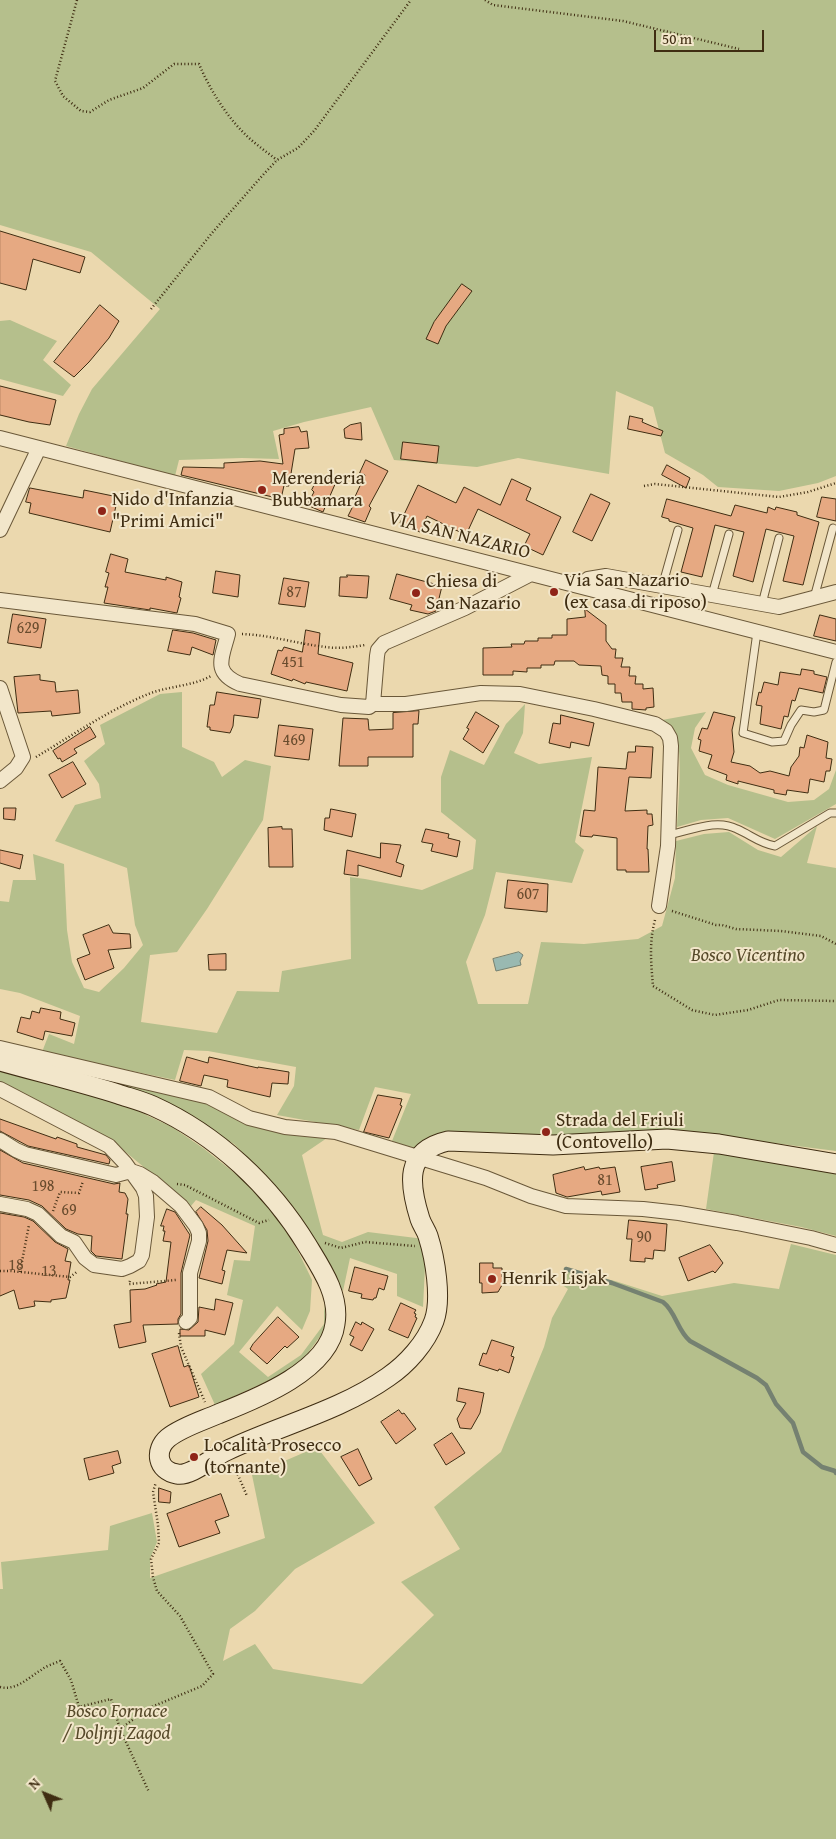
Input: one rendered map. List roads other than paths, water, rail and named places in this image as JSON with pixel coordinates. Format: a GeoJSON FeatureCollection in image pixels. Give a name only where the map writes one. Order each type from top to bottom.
{"type":"FeatureCollection","features":[{"type":"Feature","properties":{"kind":"main road"},"geometry":{"type":"LineString","coordinates":[[0,1061],[152,1106],[191,1127],[224,1151],[266,1189],[290,1219],[311,1251],[327,1281],[333,1295],[336,1324],[331,1339],[309,1367],[288,1381],[260,1396],[178,1432],[166,1440],[159,1452],[162,1466],[171,1473],[182,1475],[226,1451],[374,1386],[391,1375],[422,1345],[436,1317],[436,1277],[428,1236],[420,1219],[412,1186],[415,1162],[426,1149],[436,1144],[448,1141],[553,1144],[667,1139],[719,1144],[836,1164]]}},
{"type":"Feature","properties":{"kind":"street","name":"VIA SAN NAZARIO"},"geometry":{"type":"LineString","coordinates":[[0,438],[836,652]]}},
{"type":"Feature","properties":{"kind":"street"},"geometry":{"type":"LineString","coordinates":[[0,530],[39,448]]}},
{"type":"Feature","properties":{"kind":"street"},"geometry":{"type":"LineString","coordinates":[[373,704],[378,650],[384,643],[465,608],[531,574]]}},
{"type":"Feature","properties":{"kind":"street"},"geometry":{"type":"LineString","coordinates":[[579,586],[588,579],[606,576],[779,608],[836,592]]}},
{"type":"Feature","properties":{"kind":"street"},"geometry":{"type":"LineString","coordinates":[[0,600],[195,624],[228,634],[220,666],[222,672],[227,677],[240,684],[341,705],[369,707],[373,704],[406,704],[481,693],[520,694],[655,724],[666,732],[670,738],[671,746],[668,835],[659,906]]}},
{"type":"Feature","properties":{"kind":"street"},"geometry":{"type":"LineString","coordinates":[[0,688],[23,757],[16,768],[0,781]]}},
{"type":"Feature","properties":{"kind":"street"},"geometry":{"type":"LineString","coordinates":[[0,1048],[209,1097],[249,1118],[285,1127],[336,1132],[419,1156],[566,1206],[643,1209],[679,1213],[811,1238],[836,1245]]}},
{"type":"Feature","properties":{"kind":"street"},"geometry":{"type":"LineString","coordinates":[[0,1089],[109,1146],[120,1156],[143,1188],[146,1196],[147,1217],[142,1254],[139,1261],[122,1269],[94,1265],[89,1262],[74,1242],[61,1236],[38,1214],[0,1204]]}},
{"type":"Feature","properties":{"kind":"street"},"geometry":{"type":"LineString","coordinates":[[0,1140],[25,1154],[116,1175],[131,1171],[140,1174],[172,1198],[189,1215],[196,1226],[199,1241],[190,1272],[190,1318],[186,1322]]}},
{"type":"Feature","properties":{"kind":"lane"},"geometry":{"type":"LineString","coordinates":[[814,598],[833,528]]}},
{"type":"Feature","properties":{"kind":"lane"},"geometry":{"type":"LineString","coordinates":[[662,587],[678,530]]}},
{"type":"Feature","properties":{"kind":"lane"},"geometry":{"type":"LineString","coordinates":[[712,595],[729,534]]}},
{"type":"Feature","properties":{"kind":"lane"},"geometry":{"type":"LineString","coordinates":[[762,604],[779,538]]}},
{"type":"Feature","properties":{"kind":"lane"},"geometry":{"type":"LineString","coordinates":[[758,632],[743,733],[772,742],[784,741],[791,724],[801,710],[814,712],[824,710],[836,662]]}},
{"type":"Feature","properties":{"kind":"lane"},"geometry":{"type":"LineString","coordinates":[[668,835],[706,826],[726,825],[736,828],[761,843],[775,846],[830,813],[836,813]]}},
{"type":"Feature","properties":{"kind":"water"},"geometry":{"type":"Polygon","coordinates":[[[519,952],[523,955],[520,961],[521,965],[496,971],[493,959],[519,952]]]}},
{"type":"Feature","properties":{"kind":"waterway"},"geometry":{"type":"LineString","coordinates":[[566,1269],[612,1283],[663,1302],[690,1341],[757,1378],[766,1385],[776,1404],[793,1423],[803,1452],[822,1467],[836,1473]]}},
{"type":"Feature","properties":{"kind":"place","name":"Merenderia Bubbamara"},"geometry":{"type":"Point","coordinates":[262,490]}},
{"type":"Feature","properties":{"kind":"place","name":"Nido d'Infanzia \"Primi Amici\""},"geometry":{"type":"Point","coordinates":[102,511]}},
{"type":"Feature","properties":{"kind":"place","name":"Via San Nazario (ex casa di riposo)"},"geometry":{"type":"Point","coordinates":[554,592]}},
{"type":"Feature","properties":{"kind":"place","name":"Chiesa di San Nazario"},"geometry":{"type":"Point","coordinates":[416,593]}},
{"type":"Feature","properties":{"kind":"place","name":"Strada del Friuli (Contovello)"},"geometry":{"type":"Point","coordinates":[546,1132]}},
{"type":"Feature","properties":{"kind":"place","name":"Henrik Lisjak"},"geometry":{"type":"Point","coordinates":[492,1279]}},
{"type":"Feature","properties":{"kind":"place","name":"Località Prosecco (tornante)"},"geometry":{"type":"Point","coordinates":[194,1457]}},
{"type":"Feature","properties":{"kind":"park label","name":"Bosco Vicentino"},"geometry":{"type":"Point","coordinates":[748,956]}},
{"type":"Feature","properties":{"kind":"park label","name":"Bosco Fornace / Doljnji Zagod"},"geometry":{"type":"Point","coordinates":[117,1723]}}]}
